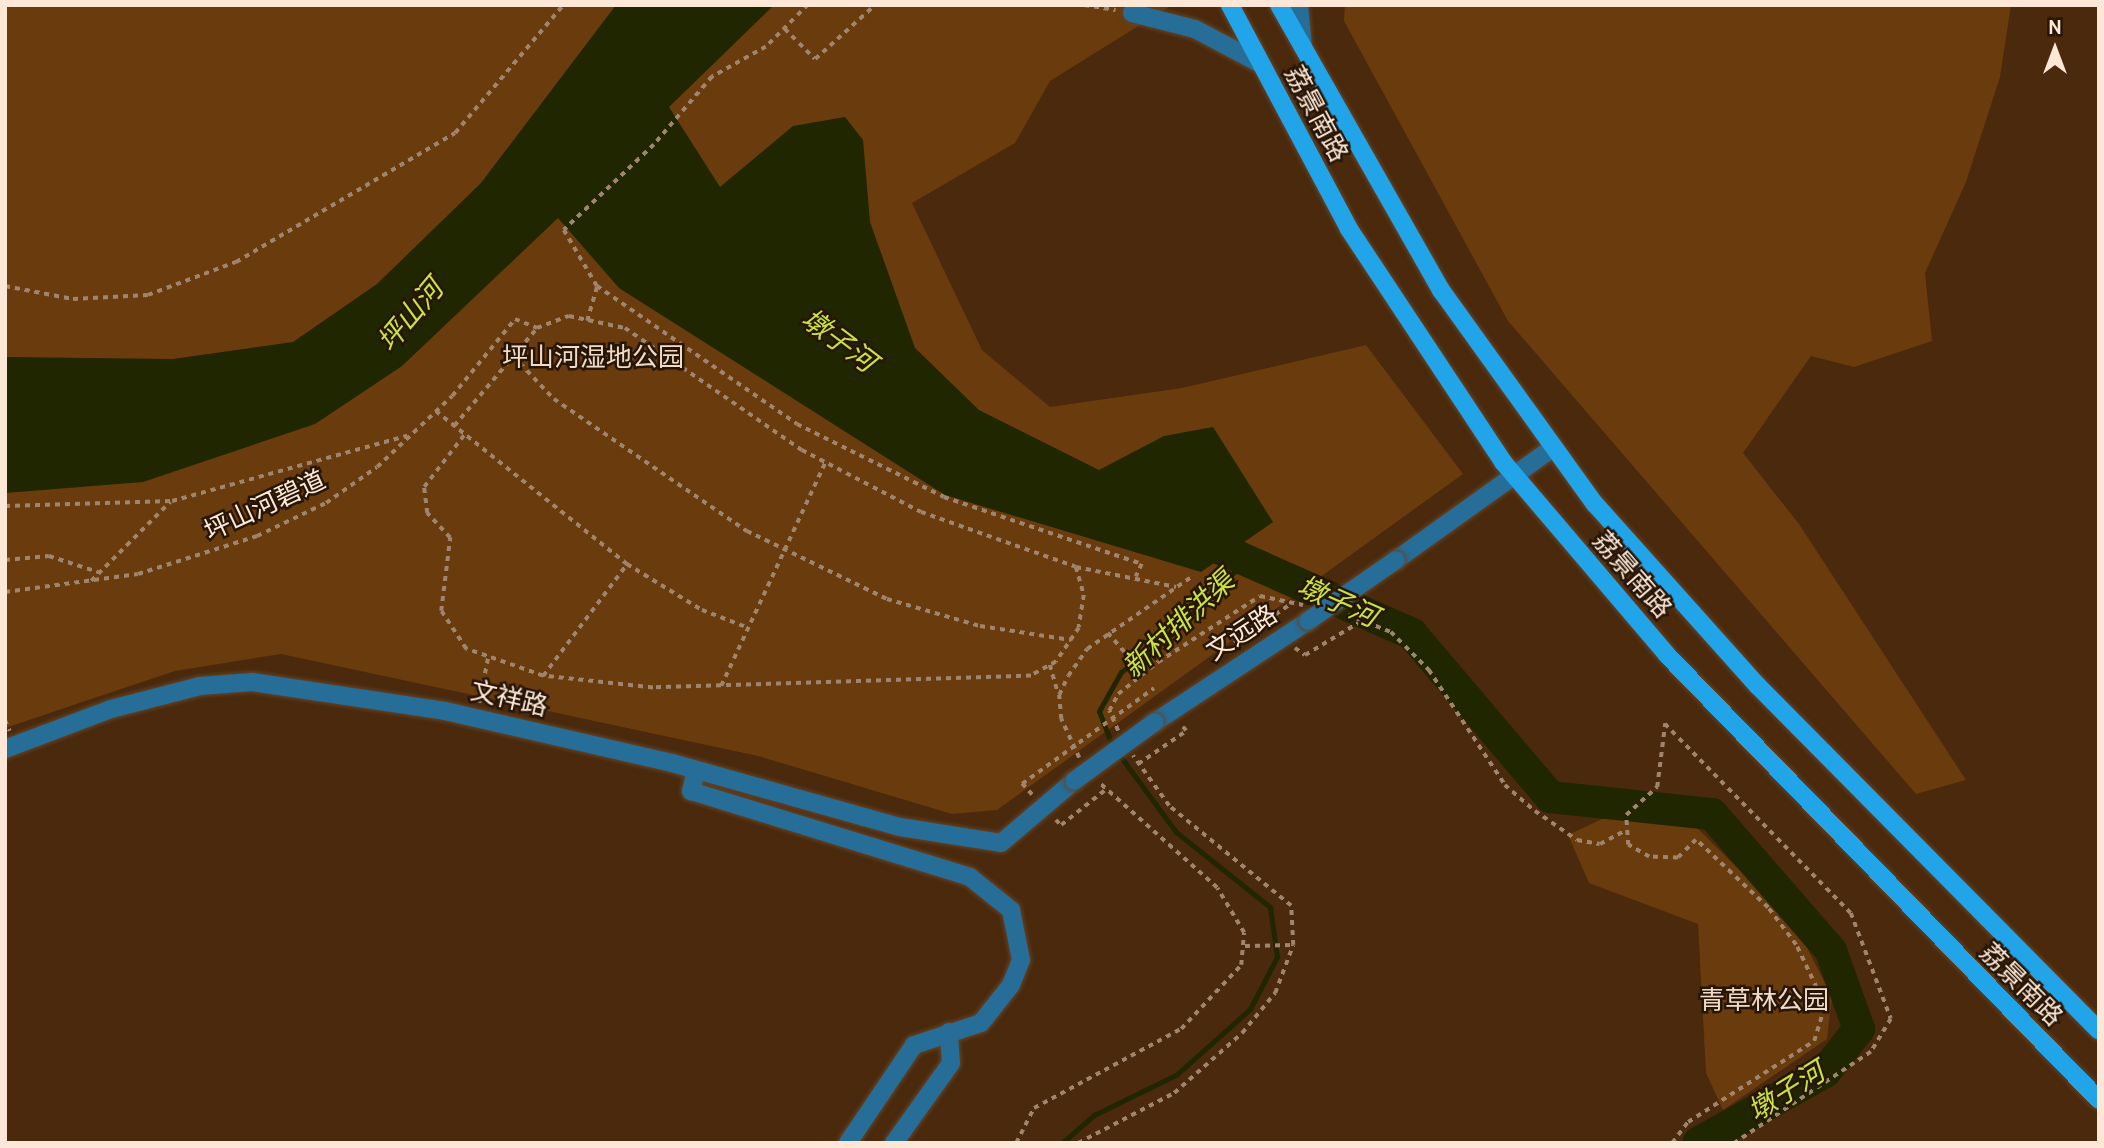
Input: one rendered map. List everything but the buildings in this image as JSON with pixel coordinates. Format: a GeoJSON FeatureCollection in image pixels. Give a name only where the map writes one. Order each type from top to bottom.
{"type":"FeatureCollection","features":[{"type":"Feature","properties":{"kind":"main road","name":"荔景南路"},"geometry":{"type":"LineString","coordinates":[[1230,5],[1349,229],[1450,389],[1516,478],[1667,655],[2099,1100]]}},
{"type":"Feature","properties":{"kind":"main road","name":"荔景南路"},"geometry":{"type":"LineString","coordinates":[[1279,5],[1388,206],[1551,449],[1719,645],[2099,1030]]}},
{"type":"Feature","properties":{"kind":"street"},"geometry":{"type":"LineString","coordinates":[[1136,8],[1150,5]]}},
{"type":"Feature","properties":{"kind":"street"},"geometry":{"type":"LineString","coordinates":[[1298,5],[1304,54]]}},
{"type":"Feature","properties":{"kind":"street"},"geometry":{"type":"LineString","coordinates":[[1136,8],[1195,29],[1259,63]]}},
{"type":"Feature","properties":{"kind":"street","name":"文远路"},"geometry":{"type":"LineString","coordinates":[[1001,843],[1081,775],[1312,614],[1396,561],[1516,478],[1551,449]]}},
{"type":"Feature","properties":{"kind":"street","name":"文祥路"},"geometry":{"type":"LineString","coordinates":[[5,749],[111,709],[200,686],[252,682],[476,719],[696,770],[900,827],[1001,843]]}},
{"type":"Feature","properties":{"kind":"street"},"geometry":{"type":"LineString","coordinates":[[696,770],[691,791],[970,877],[1011,910],[1021,960],[1011,985],[981,1023],[914,1045],[848,1143]]}},
{"type":"Feature","properties":{"kind":"street"},"geometry":{"type":"LineString","coordinates":[[894,1143],[951,1063],[949,1032]]}},
{"type":"Feature","properties":{"kind":"path"},"geometry":{"type":"LineString","coordinates":[[5,286],[73,299],[148,295],[236,262],[455,134],[563,5]]}},
{"type":"Feature","properties":{"kind":"path"},"geometry":{"type":"LineString","coordinates":[[808,5],[766,47],[712,77],[653,145],[564,230],[597,286],[648,315],[797,424],[944,497],[1142,564],[1136,577]]}},
{"type":"Feature","properties":{"kind":"path"},"geometry":{"type":"LineString","coordinates":[[785,29],[815,59],[875,5]]}},
{"type":"Feature","properties":{"kind":"path"},"geometry":{"type":"LineString","coordinates":[[1084,5],[1136,8]]}},
{"type":"Feature","properties":{"kind":"path"},"geometry":{"type":"LineString","coordinates":[[587,321],[597,286]]}},
{"type":"Feature","properties":{"kind":"path"},"geometry":{"type":"LineString","coordinates":[[454,426],[537,328],[569,316],[625,328],[825,462],[921,512],[1076,567],[1176,587]]}},
{"type":"Feature","properties":{"kind":"path","name":"坪山河碧道"},"geometry":{"type":"LineString","coordinates":[[5,592],[91,581],[206,554],[292,520],[326,503],[410,436],[436,411],[515,319],[537,328]]}},
{"type":"Feature","properties":{"kind":"path"},"geometry":{"type":"LineString","coordinates":[[513,356],[554,399],[633,458],[747,531],[787,547],[887,599],[980,626],[1071,640]]}},
{"type":"Feature","properties":{"kind":"path"},"geometry":{"type":"LineString","coordinates":[[436,411],[627,564],[702,610],[746,627]]}},
{"type":"Feature","properties":{"kind":"path"},"geometry":{"type":"LineString","coordinates":[[464,435],[433,470],[423,500],[450,538],[442,611],[466,649],[543,676],[653,688],[1031,676],[1050,665],[1071,640],[1084,595],[1076,567]]}},
{"type":"Feature","properties":{"kind":"path"},"geometry":{"type":"LineString","coordinates":[[5,506],[172,501],[410,436]]}},
{"type":"Feature","properties":{"kind":"path"},"geometry":{"type":"LineString","coordinates":[[721,686],[746,627],[787,547],[825,462]]}},
{"type":"Feature","properties":{"kind":"path"},"geometry":{"type":"LineString","coordinates":[[91,581],[172,501]]}},
{"type":"Feature","properties":{"kind":"path"},"geometry":{"type":"LineString","coordinates":[[5,559],[49,556],[100,573]]}},
{"type":"Feature","properties":{"kind":"path"},"geometry":{"type":"LineString","coordinates":[[543,676],[627,564]]}},
{"type":"Feature","properties":{"kind":"path"},"geometry":{"type":"LineString","coordinates":[[1059,695],[1087,649],[1193,576]]}},
{"type":"Feature","properties":{"kind":"path"},"geometry":{"type":"LineString","coordinates":[[1078,1143],[1174,1093],[1242,1033],[1275,993],[1293,945],[1291,906],[1169,806],[1138,764],[1113,723],[1109,710],[1118,694],[1143,673],[1260,596],[1292,603],[1312,614]]}},
{"type":"Feature","properties":{"kind":"path"},"geometry":{"type":"LineString","coordinates":[[1240,648],[1234,643],[1292,603]]}},
{"type":"Feature","properties":{"kind":"path"},"geometry":{"type":"LineString","coordinates":[[1295,648],[1305,655],[1364,618],[1340,613]]}},
{"type":"Feature","properties":{"kind":"path"},"geometry":{"type":"LineString","coordinates":[[1359,623],[1391,632],[1429,670],[1505,785],[1535,811],[1577,840],[1600,844],[1624,831]]}},
{"type":"Feature","properties":{"kind":"path"},"geometry":{"type":"LineString","coordinates":[[1108,633],[1143,673]]}},
{"type":"Feature","properties":{"kind":"path"},"geometry":{"type":"LineString","coordinates":[[476,719],[488,657]]}},
{"type":"Feature","properties":{"kind":"path"},"geometry":{"type":"LineString","coordinates":[[1050,665],[1081,775]]}},
{"type":"Feature","properties":{"kind":"path"},"geometry":{"type":"LineString","coordinates":[[1032,795],[1022,784],[1113,723],[1154,688]]}},
{"type":"Feature","properties":{"kind":"path"},"geometry":{"type":"LineString","coordinates":[[1672,1143],[1688,1122],[1814,1041],[1825,1006],[1796,945],[1768,908],[1696,840],[1678,858],[1650,857],[1628,845],[1624,831],[1626,815],[1657,787],[1665,724],[1852,913],[1891,1019],[1871,1052],[1735,1143]]}},
{"type":"Feature","properties":{"kind":"path"},"geometry":{"type":"LineString","coordinates":[[1138,764],[1185,731],[1182,726]]}},
{"type":"Feature","properties":{"kind":"path"},"geometry":{"type":"LineString","coordinates":[[1016,1143],[1034,1108],[1181,1029],[1241,965],[1245,947],[1244,933],[1217,888],[1097,780]]}},
{"type":"Feature","properties":{"kind":"path"},"geometry":{"type":"LineString","coordinates":[[1056,820],[1061,825],[1105,790]]}},
{"type":"Feature","properties":{"kind":"path"},"geometry":{"type":"LineString","coordinates":[[1245,947],[1293,945]]}},
{"type":"Feature","properties":{"kind":"green space","name":"坪山河湿地公园"},"geometry":{"type":"Polygon","coordinates":[[[5,5],[1172,5],[1050,81],[1015,143],[912,203],[982,350],[1050,407],[1182,388],[1366,345],[1463,474],[997,810],[952,814],[758,756],[281,654],[175,671],[5,728],[5,5]]]}},
{"type":"Feature","properties":{"kind":"green space"},"geometry":{"type":"Polygon","coordinates":[[[1345,5],[2011,5],[2000,77],[1966,182],[1925,273],[1932,341],[1854,367],[1811,356],[1743,453],[1799,524],[1966,780],[1916,794],[1508,321],[1344,21],[1345,5]]]}},
{"type":"Feature","properties":{"kind":"green space","name":"青草林公园"},"geometry":{"type":"Polygon","coordinates":[[[1621,810],[1690,821],[1796,926],[1832,997],[1827,1039],[1723,1110],[1706,1073],[1698,924],[1589,883],[1568,835],[1621,810]]]}},
{"type":"Feature","properties":{"kind":"water","name":"坪山河"},"geometry":{"type":"Polygon","coordinates":[[[616,5],[774,5],[669,107],[720,187],[793,126],[845,117],[863,140],[870,222],[915,348],[979,410],[1099,470],[1164,436],[1213,427],[1273,522],[1201,572],[945,495],[619,288],[558,218],[402,366],[315,424],[143,482],[5,493],[5,357],[173,359],[293,342],[377,284],[481,183],[616,5]]]}},
{"type":"Feature","properties":{"kind":"waterway","name":"墩子河"},"geometry":{"type":"LineString","coordinates":[[1189,535],[1412,634],[1550,797],[1712,814],[1831,951],[1859,1029],[1825,1072],[1698,1143]]}},
{"type":"Feature","properties":{"kind":"waterway","name":"新村排洪渠"},"geometry":{"type":"LineString","coordinates":[[1062,1143],[1094,1115],[1176,1075],[1250,1009],[1277,957],[1270,907],[1176,832],[1112,745],[1099,711],[1121,672],[1164,641],[1246,560]]}}]}
